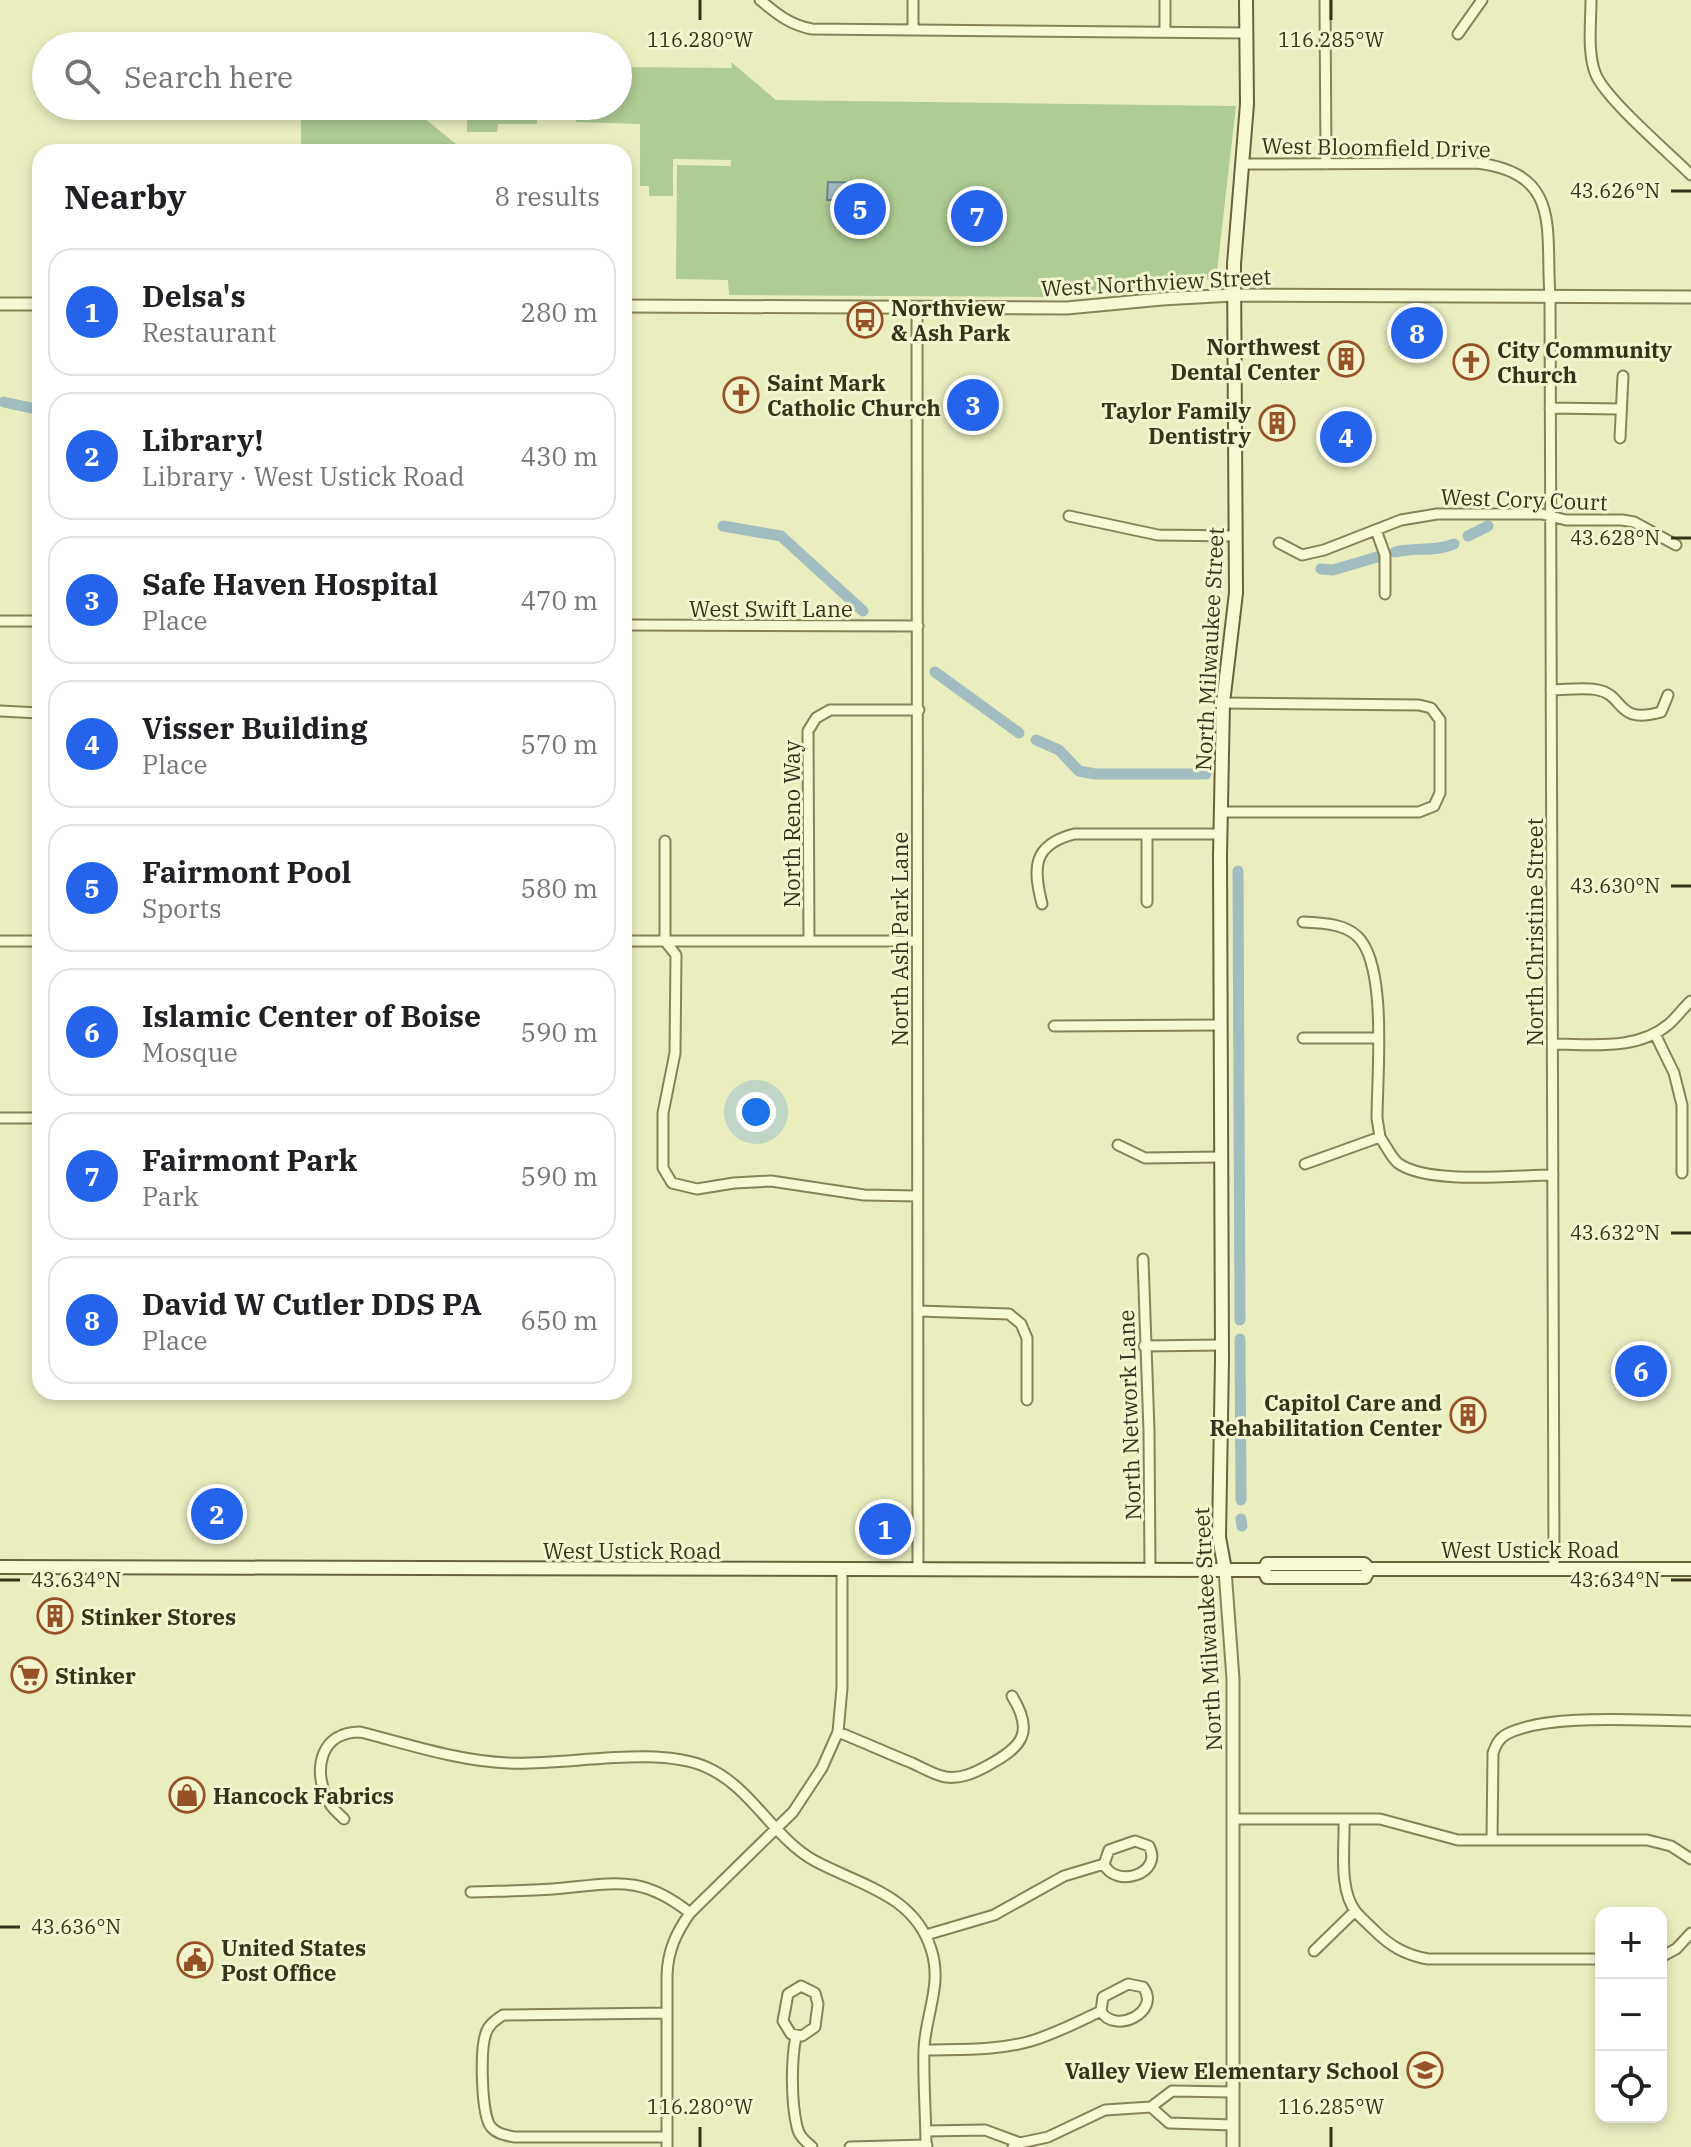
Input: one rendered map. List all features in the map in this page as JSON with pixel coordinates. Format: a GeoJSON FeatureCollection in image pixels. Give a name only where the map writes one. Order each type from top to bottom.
{"type":"FeatureCollection","features":[{"type":"Feature","properties":{"kind":"main road","name":"North Milwaukee Street"},"geometry":{"type":"LineString","coordinates":[[1225,1570],[1219,1537],[1222,1345],[1220,834],[1223,703],[1235,615],[1233,295],[1244,164],[1246,0]]}},
{"type":"Feature","properties":{"kind":"main road","name":"West Ustick Road"},"geometry":{"type":"LineString","coordinates":[[0,1567],[1264,1570],[1267,1564],[1364,1564],[1369,1569],[1691,1569]]}},
{"type":"Feature","properties":{"kind":"street"},"geometry":{"type":"LineString","coordinates":[[760,0],[796,26],[812,29],[1247,33]]}},
{"type":"Feature","properties":{"kind":"street"},"geometry":{"type":"LineString","coordinates":[[913,0],[913,30]]}},
{"type":"Feature","properties":{"kind":"street"},"geometry":{"type":"LineString","coordinates":[[1165,0],[1165,32]]}},
{"type":"Feature","properties":{"kind":"street"},"geometry":{"type":"LineString","coordinates":[[1325,0],[1326,164]]}},
{"type":"Feature","properties":{"kind":"street"},"geometry":{"type":"LineString","coordinates":[[1458,34],[1482,0]]}},
{"type":"Feature","properties":{"kind":"street"},"geometry":{"type":"LineString","coordinates":[[1591,0],[1591,52],[1596,75],[1609,94],[1691,175]]}},
{"type":"Feature","properties":{"kind":"street","name":"West Bloomfield Drive"},"geometry":{"type":"LineString","coordinates":[[1244,164],[1477,163],[1515,172],[1533,187],[1547,215],[1550,296]]}},
{"type":"Feature","properties":{"kind":"street","name":"West Northview Street"},"geometry":{"type":"LineString","coordinates":[[632,306],[1067,308],[1233,295],[1691,297]]}},
{"type":"Feature","properties":{"kind":"street","name":"North Christine Street"},"geometry":{"type":"LineString","coordinates":[[1550,296],[1554,1568]]}},
{"type":"Feature","properties":{"kind":"street"},"geometry":{"type":"LineString","coordinates":[[0,304],[32,304]]}},
{"type":"Feature","properties":{"kind":"street","name":"North Ash Park Lane"},"geometry":{"type":"LineString","coordinates":[[917,308],[918,1570]]}},
{"type":"Feature","properties":{"kind":"street"},"geometry":{"type":"LineString","coordinates":[[1620,438],[1623,376]]}},
{"type":"Feature","properties":{"kind":"street"},"geometry":{"type":"LineString","coordinates":[[1550,408],[1620,409]]}},
{"type":"Feature","properties":{"kind":"street","name":"West Cory Court"},"geometry":{"type":"LineString","coordinates":[[1279,543],[1302,555],[1324,550],[1410,518],[1437,514],[1550,516],[1566,520],[1634,522],[1676,545]]}},
{"type":"Feature","properties":{"kind":"street"},"geometry":{"type":"LineString","coordinates":[[1069,516],[1158,535],[1236,536]]}},
{"type":"Feature","properties":{"kind":"street"},"geometry":{"type":"LineString","coordinates":[[1376,530],[1385,555],[1385,594]]}},
{"type":"Feature","properties":{"kind":"street"},"geometry":{"type":"LineString","coordinates":[[0,621],[32,621]]}},
{"type":"Feature","properties":{"kind":"street","name":"West Swift Lane"},"geometry":{"type":"LineString","coordinates":[[632,625],[918,626]]}},
{"type":"Feature","properties":{"kind":"street"},"geometry":{"type":"LineString","coordinates":[[1551,690],[1598,690],[1606,693],[1625,711],[1639,716],[1661,712],[1668,695]]}},
{"type":"Feature","properties":{"kind":"street"},"geometry":{"type":"LineString","coordinates":[[1221,812],[1419,812],[1434,806],[1440,793],[1440,720],[1431,708],[1419,705],[1223,703]]}},
{"type":"Feature","properties":{"kind":"street","name":"North Reno Way"},"geometry":{"type":"LineString","coordinates":[[809,941],[808,731],[816,718],[830,710],[919,710]]}},
{"type":"Feature","properties":{"kind":"street"},"geometry":{"type":"LineString","coordinates":[[0,711],[32,713]]}},
{"type":"Feature","properties":{"kind":"street"},"geometry":{"type":"LineString","coordinates":[[1042,904],[1036,868],[1039,857],[1052,842],[1074,834],[1220,834]]}},
{"type":"Feature","properties":{"kind":"street"},"geometry":{"type":"LineString","coordinates":[[1147,834],[1147,902]]}},
{"type":"Feature","properties":{"kind":"street"},"geometry":{"type":"LineString","coordinates":[[665,841],[665,941],[676,955],[675,1053],[663,1113],[663,1168],[672,1183],[697,1189],[771,1181],[864,1195],[917,1196]]}},
{"type":"Feature","properties":{"kind":"street"},"geometry":{"type":"LineString","coordinates":[[1303,922],[1331,924],[1356,935],[1371,955],[1377,981],[1377,1118],[1380,1137],[1396,1161],[1413,1172],[1435,1176],[1553,1175]]}},
{"type":"Feature","properties":{"kind":"street"},"geometry":{"type":"LineString","coordinates":[[0,941],[32,941]]}},
{"type":"Feature","properties":{"kind":"street"},"geometry":{"type":"LineString","coordinates":[[632,941],[917,941]]}},
{"type":"Feature","properties":{"kind":"street"},"geometry":{"type":"LineString","coordinates":[[1553,1044],[1627,1044],[1655,1034],[1691,1001]]}},
{"type":"Feature","properties":{"kind":"street"},"geometry":{"type":"LineString","coordinates":[[1054,1026],[1220,1025]]}},
{"type":"Feature","properties":{"kind":"street"},"geometry":{"type":"LineString","coordinates":[[1655,1034],[1674,1073],[1682,1105],[1682,1173]]}},
{"type":"Feature","properties":{"kind":"street"},"geometry":{"type":"LineString","coordinates":[[1303,1038],[1377,1038]]}},
{"type":"Feature","properties":{"kind":"street"},"geometry":{"type":"LineString","coordinates":[[0,1118],[32,1118]]}},
{"type":"Feature","properties":{"kind":"street"},"geometry":{"type":"LineString","coordinates":[[1305,1164],[1380,1137]]}},
{"type":"Feature","properties":{"kind":"street"},"geometry":{"type":"LineString","coordinates":[[1118,1145],[1145,1158],[1220,1157]]}},
{"type":"Feature","properties":{"kind":"street","name":"North Network Lane"},"geometry":{"type":"LineString","coordinates":[[1143,1259],[1150,1570]]}},
{"type":"Feature","properties":{"kind":"street"},"geometry":{"type":"LineString","coordinates":[[918,1311],[1009,1314],[1021,1324],[1027,1338],[1027,1400]]}},
{"type":"Feature","properties":{"kind":"street"},"geometry":{"type":"LineString","coordinates":[[1144,1346],[1222,1345]]}},
{"type":"Feature","properties":{"kind":"street"},"geometry":{"type":"LineString","coordinates":[[667,2013],[503,2015],[486,2032],[483,2044],[485,2117],[502,2134],[514,2137],[667,2142],[670,1951],[690,1913],[809,1791],[838,1732],[842,1688],[842,1570]]}},
{"type":"Feature","properties":{"kind":"street","name":"North Milwaukee Street"},"geometry":{"type":"LineString","coordinates":[[1225,1570],[1233,1679],[1233,2147]]}},
{"type":"Feature","properties":{"kind":"street"},"geometry":{"type":"LineString","coordinates":[[838,1732],[942,1776],[966,1776],[1006,1756],[1022,1738],[1023,1714],[1012,1696]]}},
{"type":"Feature","properties":{"kind":"street"},"geometry":{"type":"LineString","coordinates":[[1492,1840],[1493,1753],[1505,1735],[1536,1724],[1561,1721],[1691,1721]]}},
{"type":"Feature","properties":{"kind":"street"},"geometry":{"type":"LineString","coordinates":[[344,1819],[328,1802],[321,1762],[333,1738],[346,1732],[360,1732],[463,1757],[505,1763],[652,1757],[692,1762],[729,1780],[794,1847],[893,1898],[911,1914],[926,1935],[934,1959],[936,1986],[924,2050],[926,2146],[850,2147]]}},
{"type":"Feature","properties":{"kind":"street"},"geometry":{"type":"LineString","coordinates":[[1234,1819],[1380,1819],[1458,1840],[1647,1840],[1671,1846],[1691,1859]]}},
{"type":"Feature","properties":{"kind":"street"},"geometry":{"type":"LineString","coordinates":[[1344,1819],[1346,1886],[1355,1911],[1386,1942],[1406,1955],[1428,1959],[1595,1959]]}},
{"type":"Feature","properties":{"kind":"street"},"geometry":{"type":"LineString","coordinates":[[1135,1841],[1149,1846],[1153,1856],[1147,1870],[1119,1877],[1109,1873],[1104,1864],[1109,1850],[1135,1841]]}},
{"type":"Feature","properties":{"kind":"street"},"geometry":{"type":"LineString","coordinates":[[926,1935],[994,1915],[1064,1876],[1104,1864]]}},
{"type":"Feature","properties":{"kind":"street"},"geometry":{"type":"LineString","coordinates":[[471,1892],[626,1883],[661,1892],[690,1913]]}},
{"type":"Feature","properties":{"kind":"street"},"geometry":{"type":"LineString","coordinates":[[1314,1951],[1355,1911]]}},
{"type":"Feature","properties":{"kind":"street"},"geometry":{"type":"LineString","coordinates":[[1667,1954],[1691,1933]]}},
{"type":"Feature","properties":{"kind":"street"},"geometry":{"type":"LineString","coordinates":[[1128,1984],[1138,1984],[1148,1996],[1144,2011],[1118,2023],[1107,2020],[1101,2011],[1103,1997],[1128,1984]]}},
{"type":"Feature","properties":{"kind":"street"},"geometry":{"type":"LineString","coordinates":[[806,1987],[818,1998],[815,2027],[807,2035],[796,2036],[785,2026],[786,1998],[791,1990],[806,1987]]}},
{"type":"Feature","properties":{"kind":"street"},"geometry":{"type":"LineString","coordinates":[[924,2050],[995,2048],[1019,2044],[1053,2034],[1101,2011]]}},
{"type":"Feature","properties":{"kind":"street"},"geometry":{"type":"LineString","coordinates":[[796,2036],[793,2066],[797,2128],[802,2139],[812,2147]]}},
{"type":"Feature","properties":{"kind":"street"},"geometry":{"type":"LineString","coordinates":[[926,2131],[985,2130],[1016,2145],[1048,2137],[1105,2110],[1151,2107],[1172,2091],[1233,2092]]}},
{"type":"Feature","properties":{"kind":"street"},"geometry":{"type":"LineString","coordinates":[[1151,2107],[1169,2123],[1233,2125]]}},
{"type":"Feature","properties":{"kind":"green space"},"geometry":{"type":"Polygon","coordinates":[[[731,62],[776,100],[1236,106],[1217,271],[1212,279],[1044,297],[729,295],[728,280],[676,279],[677,165],[730,166],[730,173],[731,160],[673,159],[673,196],[649,196],[649,186],[640,186],[640,124],[576,120],[632,120],[632,67],[732,68],[731,62]]]}},
{"type":"Feature","properties":{"kind":"green space"},"geometry":{"type":"Polygon","coordinates":[[[301,120],[426,120],[456,144],[301,144],[301,120]]]}},
{"type":"Feature","properties":{"kind":"green space"},"geometry":{"type":"Polygon","coordinates":[[[467,120],[537,120],[537,124],[498,124],[497,132],[467,132],[467,120]]]}},
{"type":"Feature","properties":{"kind":"water"},"geometry":{"type":"Polygon","coordinates":[[[828,182],[870,183],[870,219],[850,219],[850,200],[827,200],[828,182]]]}},
{"type":"Feature","properties":{"kind":"waterway"},"geometry":{"type":"LineString","coordinates":[[4,402],[32,408]]}},
{"type":"Feature","properties":{"kind":"waterway"},"geometry":{"type":"LineString","coordinates":[[723,526],[781,536],[863,611]]}},
{"type":"Feature","properties":{"kind":"waterway"},"geometry":{"type":"LineString","coordinates":[[1468,536],[1488,526]]}},
{"type":"Feature","properties":{"kind":"waterway"},"geometry":{"type":"LineString","coordinates":[[1395,552],[1454,544]]}},
{"type":"Feature","properties":{"kind":"waterway"},"geometry":{"type":"LineString","coordinates":[[1321,569],[1333,570],[1377,557]]}},
{"type":"Feature","properties":{"kind":"waterway"},"geometry":{"type":"LineString","coordinates":[[935,672],[1019,733]]}},
{"type":"Feature","properties":{"kind":"waterway"},"geometry":{"type":"LineString","coordinates":[[1036,740],[1059,750],[1079,771],[1095,774],[1206,774]]}},
{"type":"Feature","properties":{"kind":"waterway"},"geometry":{"type":"LineString","coordinates":[[1238,871],[1240,1320]]}},
{"type":"Feature","properties":{"kind":"waterway"},"geometry":{"type":"LineString","coordinates":[[1240,1339],[1241,1500]]}},
{"type":"Feature","properties":{"kind":"waterway"},"geometry":{"type":"LineString","coordinates":[[1241,1519],[1242,1526]]}},
{"type":"Feature","properties":{"kind":"place","name":"Fairmont Pool"},"geometry":{"type":"Point","coordinates":[860,209]}},
{"type":"Feature","properties":{"kind":"place","name":"Fairmont Park"},"geometry":{"type":"Point","coordinates":[977,216]}},
{"type":"Feature","properties":{"kind":"place","name":"Northview & Ash Park"},"geometry":{"type":"Point","coordinates":[865,320]}},
{"type":"Feature","properties":{"kind":"place","name":"David W Cutler DDS PA"},"geometry":{"type":"Point","coordinates":[1417,333]}},
{"type":"Feature","properties":{"kind":"place","name":"Northwest Dental Center"},"geometry":{"type":"Point","coordinates":[1346,359]}},
{"type":"Feature","properties":{"kind":"place","name":"City Community Church"},"geometry":{"type":"Point","coordinates":[1471,362]}},
{"type":"Feature","properties":{"kind":"place","name":"Saint Mark Catholic Church"},"geometry":{"type":"Point","coordinates":[741,395]}},
{"type":"Feature","properties":{"kind":"place","name":"Safe Haven Hospital"},"geometry":{"type":"Point","coordinates":[973,405]}},
{"type":"Feature","properties":{"kind":"place","name":"Taylor Family Dentistry"},"geometry":{"type":"Point","coordinates":[1277,423]}},
{"type":"Feature","properties":{"kind":"place","name":"Visser Building"},"geometry":{"type":"Point","coordinates":[1346,437]}},
{"type":"Feature","properties":{"kind":"place","name":"Islamic Center of Boise"},"geometry":{"type":"Point","coordinates":[1641,1371]}},
{"type":"Feature","properties":{"kind":"place","name":"Capitol Care and Rehabilitation Center"},"geometry":{"type":"Point","coordinates":[1468,1415]}},
{"type":"Feature","properties":{"kind":"place","name":"Library!"},"geometry":{"type":"Point","coordinates":[217,1514]}},
{"type":"Feature","properties":{"kind":"place","name":"Delsa's"},"geometry":{"type":"Point","coordinates":[885,1529]}},
{"type":"Feature","properties":{"kind":"place","name":"Stinker Stores"},"geometry":{"type":"Point","coordinates":[55,1616]}},
{"type":"Feature","properties":{"kind":"place","name":"Stinker"},"geometry":{"type":"Point","coordinates":[29,1675]}},
{"type":"Feature","properties":{"kind":"place","name":"Hancock Fabrics"},"geometry":{"type":"Point","coordinates":[187,1795]}},
{"type":"Feature","properties":{"kind":"place","name":"United States Post Office"},"geometry":{"type":"Point","coordinates":[195,1960]}},
{"type":"Feature","properties":{"kind":"place","name":"Valley View Elementary School"},"geometry":{"type":"Point","coordinates":[1425,2070]}}]}
